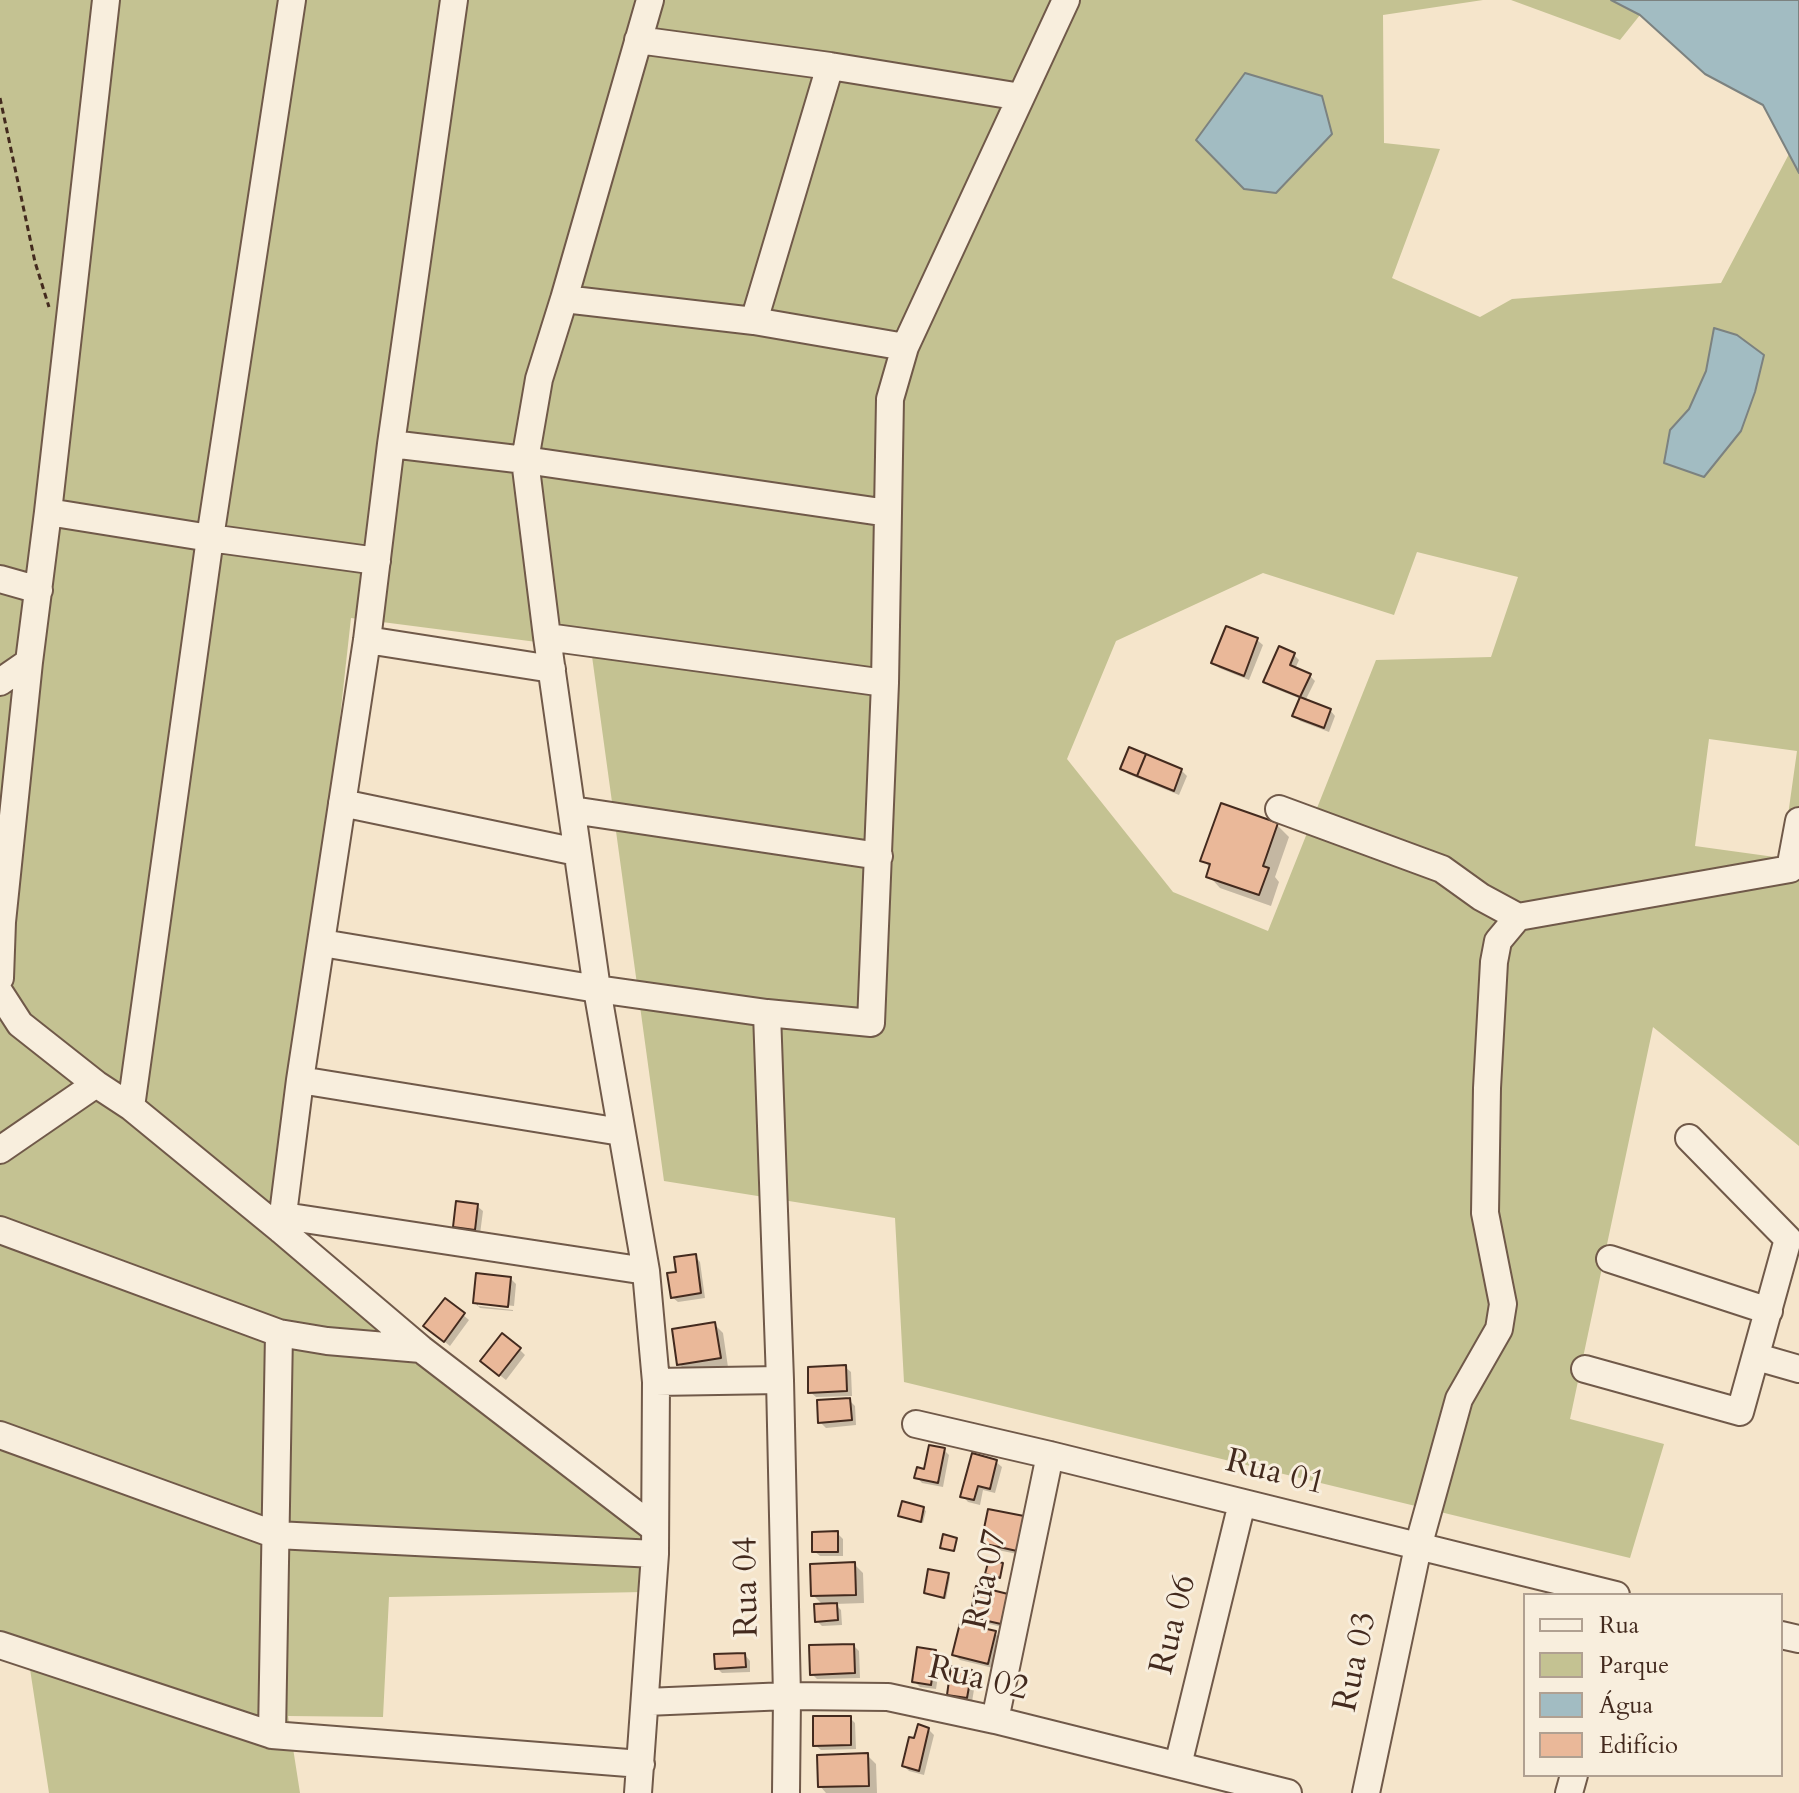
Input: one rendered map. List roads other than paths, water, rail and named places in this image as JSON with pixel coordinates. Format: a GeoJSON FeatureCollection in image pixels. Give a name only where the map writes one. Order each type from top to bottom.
{"type":"FeatureCollection","features":[{"type":"Feature","properties":{"kind":"street"},"geometry":{"type":"LineString","coordinates":[[0,978],[1,923],[29,662],[106,0]]}},
{"type":"Feature","properties":{"kind":"street"},"geometry":{"type":"LineString","coordinates":[[131,1107],[210,538],[292,0]]}},
{"type":"Feature","properties":{"kind":"street"},"geometry":{"type":"LineString","coordinates":[[283,1223],[300,1080],[367,640],[391,444],[454,0]]}},
{"type":"Feature","properties":{"kind":"street"},"geometry":{"type":"LineString","coordinates":[[638,1793],[654,1541],[656,1382],[646,1271],[597,989],[525,460],[539,379],[650,0]]}},
{"type":"Feature","properties":{"kind":"street"},"geometry":{"type":"LineString","coordinates":[[322,943],[597,989],[767,1013],[871,1023],[885,683],[890,399],[905,347],[1066,0]]}},
{"type":"Feature","properties":{"kind":"street"},"geometry":{"type":"LineString","coordinates":[[638,40],[830,66],[1021,97]]}},
{"type":"Feature","properties":{"kind":"street"},"geometry":{"type":"LineString","coordinates":[[754,321],[830,66]]}},
{"type":"Feature","properties":{"kind":"street"},"geometry":{"type":"LineString","coordinates":[[564,299],[754,321],[905,347]]}},
{"type":"Feature","properties":{"kind":"street"},"geometry":{"type":"LineString","coordinates":[[391,444],[525,460],[888,513]]}},
{"type":"Feature","properties":{"kind":"street"},"geometry":{"type":"LineString","coordinates":[[48,512],[377,561]]}},
{"type":"Feature","properties":{"kind":"street"},"geometry":{"type":"LineString","coordinates":[[0,579],[39,590]]}},
{"type":"Feature","properties":{"kind":"street"},"geometry":{"type":"LineString","coordinates":[[547,637],[885,683]]}},
{"type":"Feature","properties":{"kind":"street"},"geometry":{"type":"LineString","coordinates":[[367,640],[552,669]]}},
{"type":"Feature","properties":{"kind":"street"},"geometry":{"type":"LineString","coordinates":[[0,682],[29,662]]}},
{"type":"Feature","properties":{"kind":"street"},"geometry":{"type":"LineString","coordinates":[[342,803],[577,852]]}},
{"type":"Feature","properties":{"kind":"street"},"geometry":{"type":"LineString","coordinates":[[1279,809],[1442,869],[1481,897],[1518,917],[1790,869],[1799,821]]}},
{"type":"Feature","properties":{"kind":"street"},"geometry":{"type":"LineString","coordinates":[[572,810],[879,856]]}},
{"type":"Feature","properties":{"kind":"street","name":"Rua 03"},"geometry":{"type":"LineString","coordinates":[[1366,1793],[1418,1547],[1459,1399],[1499,1329],[1503,1304],[1485,1213],[1487,1088],[1494,962],[1498,941],[1518,917]]}},
{"type":"Feature","properties":{"kind":"street"},"geometry":{"type":"LineString","coordinates":[[0,993],[20,1024],[283,1223],[421,1349],[654,1541]]}},
{"type":"Feature","properties":{"kind":"street","name":"Rua 04"},"geometry":{"type":"LineString","coordinates":[[767,1013],[780,1380],[787,1696],[786,1793]]}},
{"type":"Feature","properties":{"kind":"street"},"geometry":{"type":"LineString","coordinates":[[300,1080],[621,1132]]}},
{"type":"Feature","properties":{"kind":"street"},"geometry":{"type":"LineString","coordinates":[[0,1150],[96,1084]]}},
{"type":"Feature","properties":{"kind":"street"},"geometry":{"type":"LineString","coordinates":[[1585,1369],[1740,1412],[1788,1239],[1689,1138]]}},
{"type":"Feature","properties":{"kind":"street"},"geometry":{"type":"LineString","coordinates":[[283,1223],[646,1271]]}},
{"type":"Feature","properties":{"kind":"street"},"geometry":{"type":"LineString","coordinates":[[0,1230],[279,1333],[327,1341],[421,1349]]}},
{"type":"Feature","properties":{"kind":"street"},"geometry":{"type":"LineString","coordinates":[[1610,1259],[1769,1311]]}},
{"type":"Feature","properties":{"kind":"street"},"geometry":{"type":"LineString","coordinates":[[272,1735],[279,1333]]}},
{"type":"Feature","properties":{"kind":"street"},"geometry":{"type":"LineString","coordinates":[[1757,1357],[1799,1369]]}},
{"type":"Feature","properties":{"kind":"street"},"geometry":{"type":"LineString","coordinates":[[656,1382],[780,1380]]}},
{"type":"Feature","properties":{"kind":"street","name":"Rua 01"},"geometry":{"type":"LineString","coordinates":[[916,1424],[1607,1593]]}},
{"type":"Feature","properties":{"kind":"street"},"geometry":{"type":"LineString","coordinates":[[0,1435],[276,1535],[654,1541]]}},
{"type":"Feature","properties":{"kind":"street","name":"Rua 07"},"geometry":{"type":"LineString","coordinates":[[995,1720],[1050,1455]]}},
{"type":"Feature","properties":{"kind":"street","name":"Rua 06"},"geometry":{"type":"LineString","coordinates":[[1178,1765],[1242,1503]]}},
{"type":"Feature","properties":{"kind":"street"},"geometry":{"type":"LineString","coordinates":[[0,1645],[272,1735],[641,1764]]}},
{"type":"Feature","properties":{"kind":"street","name":"Rua 02"},"geometry":{"type":"LineString","coordinates":[[646,1702],[787,1696],[888,1697],[1178,1765],[1250,1789],[1288,1793]]}},
{"type":"Feature","properties":{"kind":"water"},"geometry":{"type":"Polygon","coordinates":[[[1611,0],[1799,0],[1799,173],[1763,105],[1705,74],[1640,15],[1611,0]]]}},
{"type":"Feature","properties":{"kind":"water"},"geometry":{"type":"Polygon","coordinates":[[[1245,73],[1322,96],[1332,134],[1276,193],[1244,189],[1196,140],[1245,73]]]}},
{"type":"Feature","properties":{"kind":"water"},"geometry":{"type":"Polygon","coordinates":[[[1714,328],[1737,335],[1764,355],[1741,431],[1704,477],[1664,463],[1670,430],[1689,409],[1706,371],[1714,328]]]}}]}
